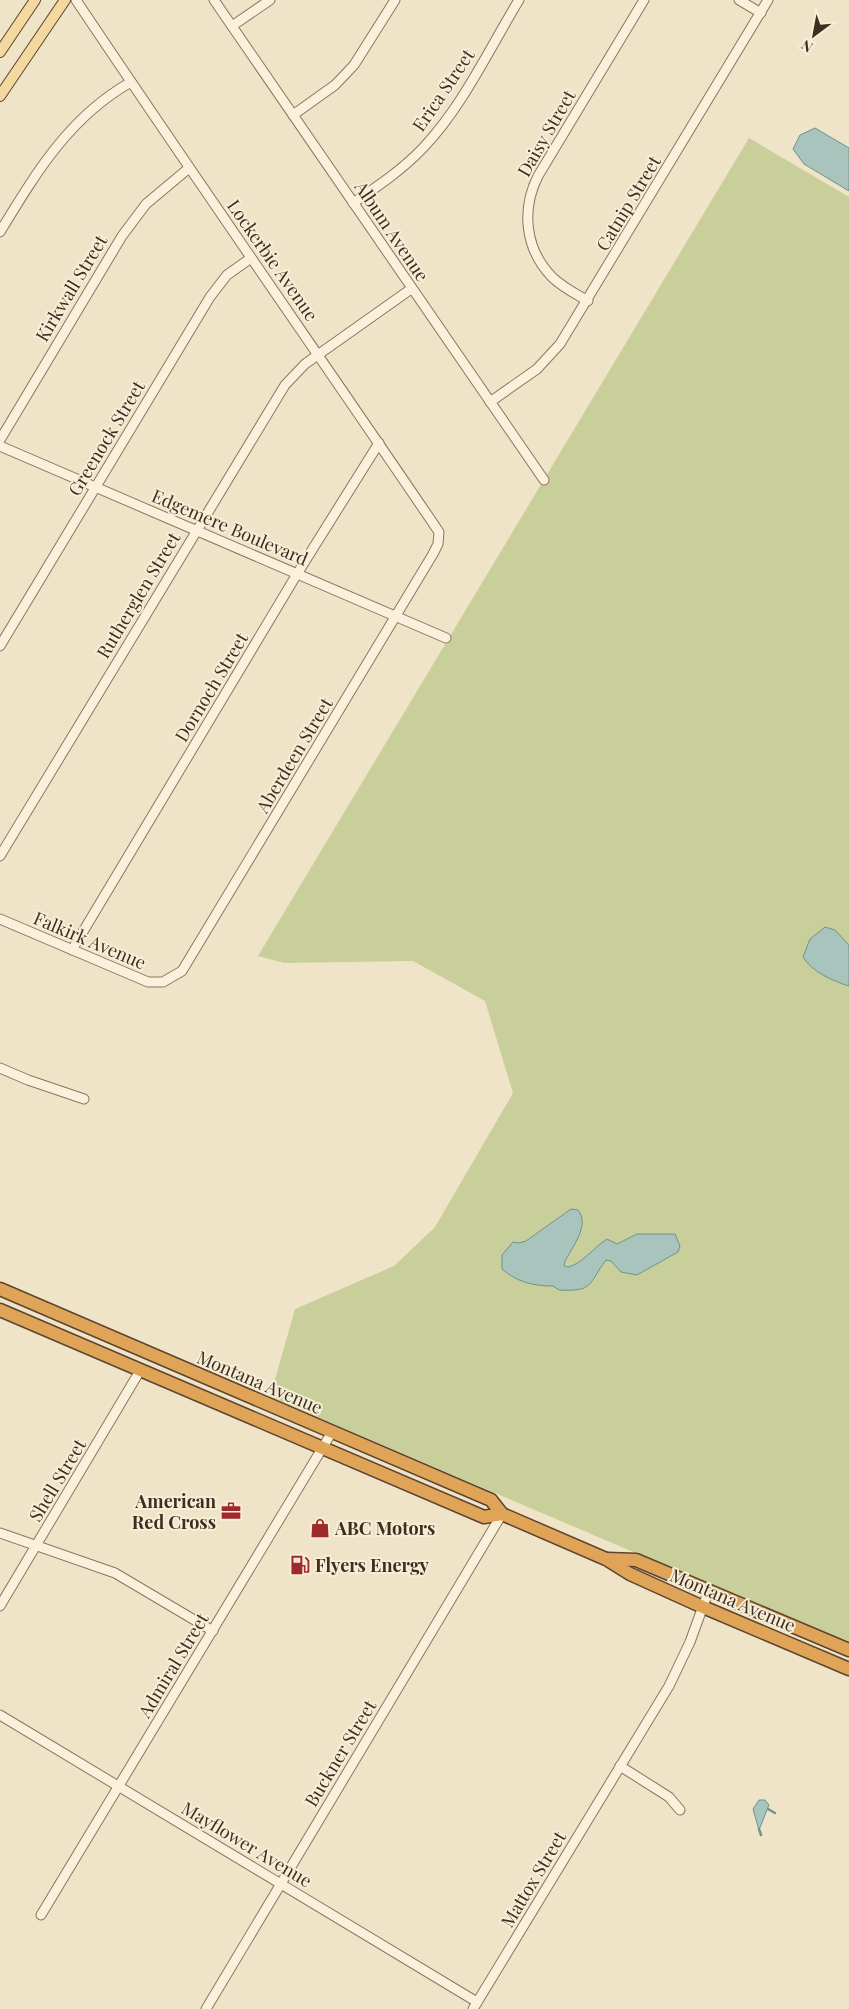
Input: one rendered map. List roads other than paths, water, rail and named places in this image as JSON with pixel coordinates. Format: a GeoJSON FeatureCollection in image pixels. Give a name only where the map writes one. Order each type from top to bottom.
{"type":"FeatureCollection","features":[{"type":"Feature","properties":{"kind":"highway","name":"Montana Avenue"},"geometry":{"type":"LineString","coordinates":[[0,1289],[491,1500],[502,1514]]}},
{"type":"Feature","properties":{"kind":"highway","name":"Montana Avenue"},"geometry":{"type":"LineString","coordinates":[[0,1310],[484,1516],[502,1514],[610,1559],[636,1560],[849,1650]]}},
{"type":"Feature","properties":{"kind":"highway"},"geometry":{"type":"LineString","coordinates":[[610,1559],[705,1603],[849,1659]]}},
{"type":"Feature","properties":{"kind":"highway","name":"Montana Avenue"},"geometry":{"type":"LineString","coordinates":[[705,1603],[849,1669]]}},
{"type":"Feature","properties":{"kind":"main road"},"geometry":{"type":"LineString","coordinates":[[0,52],[36,0]]}},
{"type":"Feature","properties":{"kind":"main road"},"geometry":{"type":"LineString","coordinates":[[0,96],[65,0]]}},
{"type":"Feature","properties":{"kind":"street","name":"Lockerbie Avenue"},"geometry":{"type":"LineString","coordinates":[[76,0],[439,532],[439,540]]}},
{"type":"Feature","properties":{"kind":"street","name":"Album Avenue"},"geometry":{"type":"LineString","coordinates":[[214,0],[544,480]]}},
{"type":"Feature","properties":{"kind":"street"},"geometry":{"type":"LineString","coordinates":[[232,26],[270,0]]}},
{"type":"Feature","properties":{"kind":"street"},"geometry":{"type":"LineString","coordinates":[[294,115],[335,85],[354,65],[395,0]]}},
{"type":"Feature","properties":{"kind":"street","name":"Erica Street"},"geometry":{"type":"LineString","coordinates":[[354,203],[406,164],[432,138],[456,106],[519,0]]}},
{"type":"Feature","properties":{"kind":"street","name":"Daisy Street"},"geometry":{"type":"LineString","coordinates":[[588,301],[559,284],[534,250],[528,226],[531,191],[538,176],[644,0]]}},
{"type":"Feature","properties":{"kind":"street"},"geometry":{"type":"LineString","coordinates":[[739,0],[761,13]]}},
{"type":"Feature","properties":{"kind":"street","name":"Catnip Street"},"geometry":{"type":"LineString","coordinates":[[490,402],[531,374],[560,344],[588,301],[768,0]]}},
{"type":"Feature","properties":{"kind":"street"},"geometry":{"type":"LineString","coordinates":[[0,232],[40,167],[60,140],[93,107],[131,82]]}},
{"type":"Feature","properties":{"kind":"street","name":"Kirkwall Street"},"geometry":{"type":"LineString","coordinates":[[0,440],[130,223],[158,192],[189,168]]}},
{"type":"Feature","properties":{"kind":"street","name":"Greenock Street"},"geometry":{"type":"LineString","coordinates":[[0,646],[210,297],[227,276],[251,258]]}},
{"type":"Feature","properties":{"kind":"street","name":"Rutherglen Street"},"geometry":{"type":"LineString","coordinates":[[0,856],[276,397],[296,372],[411,289]]}},
{"type":"Feature","properties":{"kind":"street","name":"Dornoch Street"},"geometry":{"type":"LineString","coordinates":[[72,950],[297,574],[379,443]]}},
{"type":"Feature","properties":{"kind":"street","name":"Edgemere Boulevard"},"geometry":{"type":"LineString","coordinates":[[0,446],[446,638]]}},
{"type":"Feature","properties":{"kind":"street","name":"Aberdeen Street"},"geometry":{"type":"LineString","coordinates":[[169,980],[182,971],[187,964],[434,554],[439,540]]}},
{"type":"Feature","properties":{"kind":"street","name":"Falkirk Avenue"},"geometry":{"type":"LineString","coordinates":[[0,919],[148,982],[169,980]]}},
{"type":"Feature","properties":{"kind":"street"},"geometry":{"type":"LineString","coordinates":[[0,1068],[28,1080],[84,1099]]}},
{"type":"Feature","properties":{"kind":"street","name":"Shell Street"},"geometry":{"type":"LineString","coordinates":[[0,1606],[141,1369]]}},
{"type":"Feature","properties":{"kind":"street","name":"Admiral Street"},"geometry":{"type":"LineString","coordinates":[[41,1915],[332,1432]]}},
{"type":"Feature","properties":{"kind":"street","name":"Buckner Street"},"geometry":{"type":"LineString","coordinates":[[206,2009],[502,1514]]}},
{"type":"Feature","properties":{"kind":"street"},"geometry":{"type":"LineString","coordinates":[[0,1534],[116,1573],[213,1631]]}},
{"type":"Feature","properties":{"kind":"street","name":"Mattox Street"},"geometry":{"type":"LineString","coordinates":[[475,2006],[676,1671],[705,1603]]}},
{"type":"Feature","properties":{"kind":"street","name":"Mayflower Avenue"},"geometry":{"type":"LineString","coordinates":[[0,1715],[281,1884],[475,2006]]}},
{"type":"Feature","properties":{"kind":"street"},"geometry":{"type":"LineString","coordinates":[[620,1766],[669,1796],[680,1810]]}},
{"type":"Feature","properties":{"kind":"water"},"geometry":{"type":"Polygon","coordinates":[[[815,128],[849,148],[849,191],[804,164],[793,149],[800,135],[815,128]]]}},
{"type":"Feature","properties":{"kind":"water"},"geometry":{"type":"Polygon","coordinates":[[[825,927],[835,930],[849,945],[849,986],[830,979],[817,971],[803,957],[810,939],[825,927]]]}},
{"type":"Feature","properties":{"kind":"water"},"geometry":{"type":"Polygon","coordinates":[[[571,1209],[578,1210],[582,1222],[579,1236],[564,1266],[568,1267],[578,1263],[607,1239],[617,1244],[637,1234],[675,1234],[680,1246],[678,1252],[637,1275],[621,1272],[611,1261],[606,1260],[589,1285],[579,1290],[559,1290],[553,1286],[526,1282],[513,1277],[502,1269],[502,1255],[513,1242],[526,1241],[571,1209]]]}},
{"type":"Feature","properties":{"kind":"water"},"geometry":{"type":"Polygon","coordinates":[[[759,1800],[765,1800],[769,1805],[759,1830],[753,1809],[759,1800]]]}},
{"type":"Feature","properties":{"kind":"waterway"},"geometry":{"type":"LineString","coordinates":[[768,1809],[775,1813]]}},
{"type":"Feature","properties":{"kind":"waterway"},"geometry":{"type":"LineString","coordinates":[[759,1829],[761,1835]]}},
{"type":"Feature","properties":{"kind":"place","name":"American Red Cross"},"geometry":{"type":"Point","coordinates":[231,1511]}},
{"type":"Feature","properties":{"kind":"place","name":"ABC Motors"},"geometry":{"type":"Point","coordinates":[320,1528]}},
{"type":"Feature","properties":{"kind":"place","name":"Flyers Energy"},"geometry":{"type":"Point","coordinates":[300,1565]}}]}
